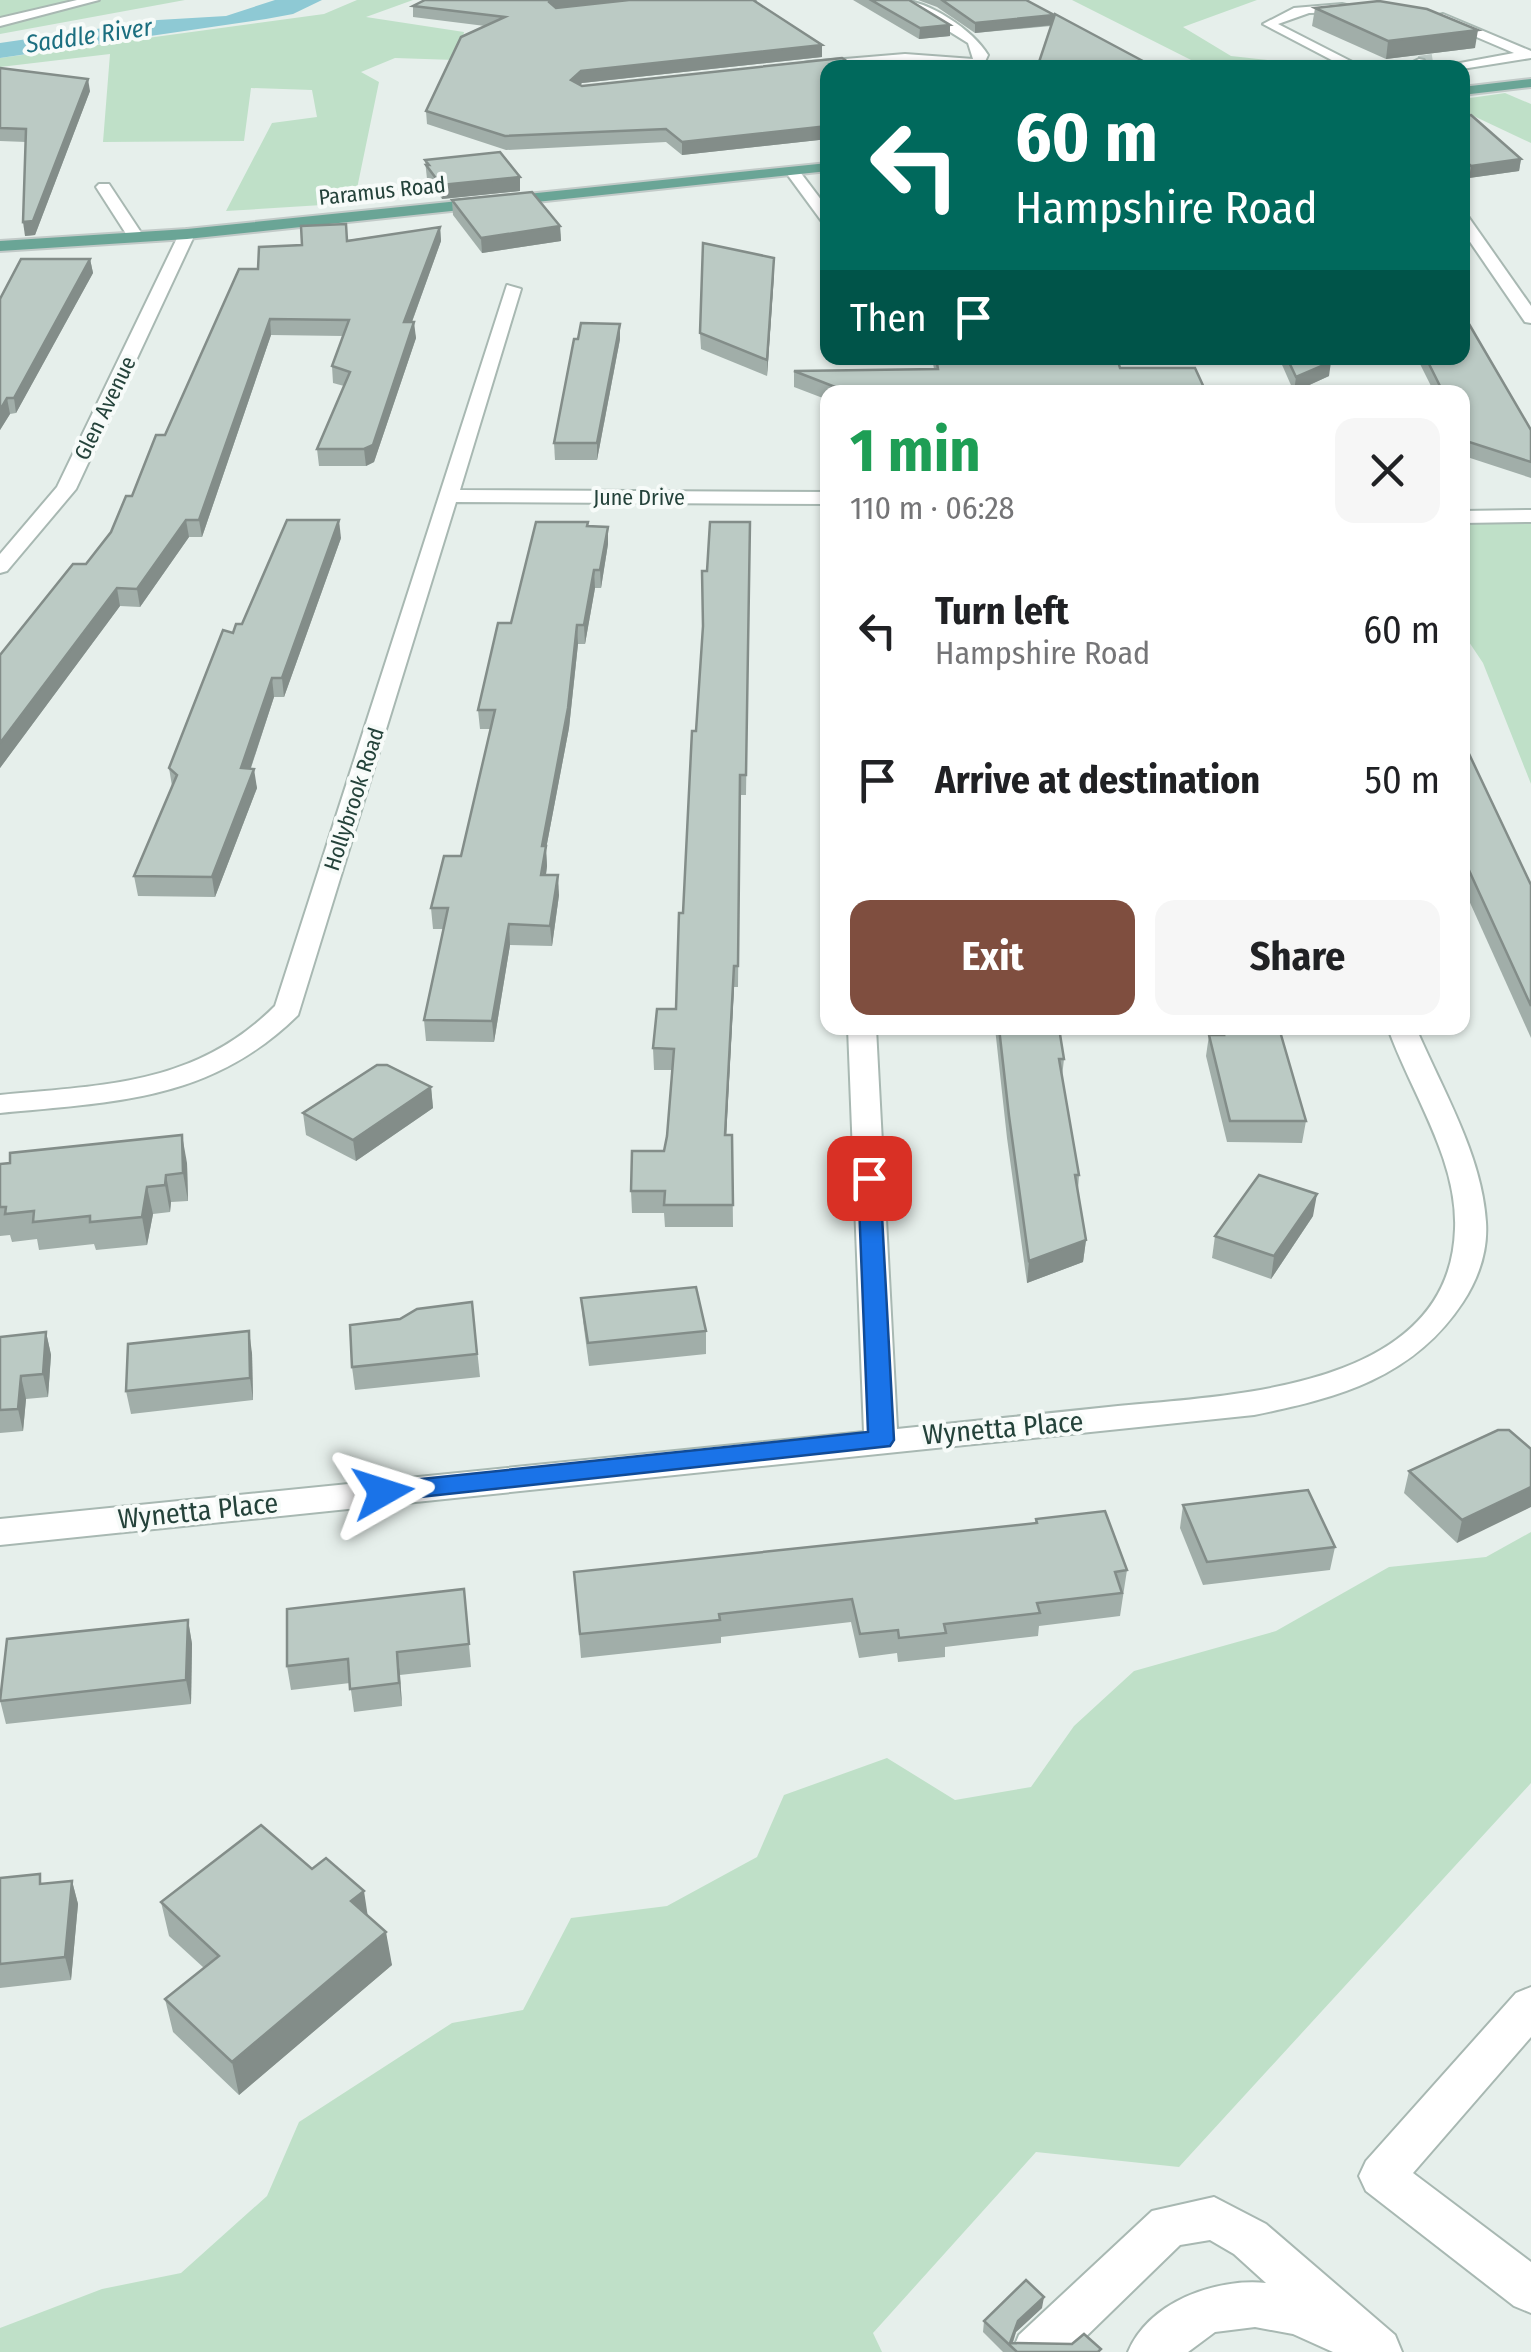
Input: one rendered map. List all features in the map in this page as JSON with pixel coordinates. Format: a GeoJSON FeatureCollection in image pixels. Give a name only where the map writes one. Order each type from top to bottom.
{"type":"FeatureCollection","features":[{"type":"Feature","properties":{"kind":"main road"},"geometry":{"type":"LineString","coordinates":[[1470,90],[1531,83]]}},
{"type":"Feature","properties":{"kind":"main road","name":"Paramus Road"},"geometry":{"type":"LineString","coordinates":[[0,246],[187,234],[820,168]]}},
{"type":"Feature","properties":{"kind":"street"},"geometry":{"type":"LineString","coordinates":[[0,22],[92,0]]}},
{"type":"Feature","properties":{"kind":"street"},"geometry":{"type":"LineString","coordinates":[[905,0],[974,41],[982,55],[980,60]]}},
{"type":"Feature","properties":{"kind":"street"},"geometry":{"type":"LineString","coordinates":[[1342,60],[1269,24],[1282,14],[1307,9],[1368,8]]}},
{"type":"Feature","properties":{"kind":"street"},"geometry":{"type":"LineString","coordinates":[[1426,14],[1530,55]]}},
{"type":"Feature","properties":{"kind":"street"},"geometry":{"type":"LineString","coordinates":[[1470,61],[1530,55]]}},
{"type":"Feature","properties":{"kind":"street"},"geometry":{"type":"LineString","coordinates":[[865,60],[911,60]]}},
{"type":"Feature","properties":{"kind":"street"},"geometry":{"type":"LineString","coordinates":[[789,68],[820,65]]}},
{"type":"Feature","properties":{"kind":"street"},"geometry":{"type":"LineString","coordinates":[[792,171],[820,209]]}},
{"type":"Feature","properties":{"kind":"street"},"geometry":{"type":"LineString","coordinates":[[104,187],[136,237]]}},
{"type":"Feature","properties":{"kind":"street"},"geometry":{"type":"LineString","coordinates":[[1470,230],[1531,318]]}},
{"type":"Feature","properties":{"kind":"street","name":"Glen Avenue"},"geometry":{"type":"LineString","coordinates":[[4,558],[66,489],[187,234]]}},
{"type":"Feature","properties":{"kind":"street","name":"Hollybrook Road"},"geometry":{"type":"LineString","coordinates":[[0,1104],[135,1089],[207,1070],[266,1035],[288,1009],[514,289]]}},
{"type":"Feature","properties":{"kind":"street","name":"June Drive"},"geometry":{"type":"LineString","coordinates":[[450,496],[820,498]]}},
{"type":"Feature","properties":{"kind":"street"},"geometry":{"type":"LineString","coordinates":[[1470,517],[1531,516]]}},
{"type":"Feature","properties":{"kind":"street"},"geometry":{"type":"LineString","coordinates":[[862,1035],[881,1440]]}},
{"type":"Feature","properties":{"kind":"street","name":"Wynetta Place"},"geometry":{"type":"LineString","coordinates":[[0,1532],[1254,1404],[1317,1391],[1368,1372],[1410,1344],[1444,1308],[1464,1268],[1471,1226],[1463,1180],[1405,1035]]}},
{"type":"Feature","properties":{"kind":"street"},"geometry":{"type":"LineString","coordinates":[[1531,2006],[1382,2176],[1531,2290]]}},
{"type":"Feature","properties":{"kind":"street"},"geometry":{"type":"LineString","coordinates":[[1036,2352],[1168,2226],[1214,2218],[1250,2239],[1378,2352]]}},
{"type":"Feature","properties":{"kind":"street"},"geometry":{"type":"LineString","coordinates":[[1152,2352],[1202,2313],[1235,2304],[1291,2310],[1335,2328],[1368,2352]]}},
{"type":"Feature","properties":{"kind":"green space"},"geometry":{"type":"Polygon","coordinates":[[[0,0],[185,0],[0,34],[0,0]]]}},
{"type":"Feature","properties":{"kind":"green space"},"geometry":{"type":"Polygon","coordinates":[[[357,0],[413,0],[366,17],[464,32],[461,47],[485,61],[395,58],[361,72],[379,82],[354,203],[226,211],[272,123],[317,117],[312,90],[251,88],[244,141],[103,142],[110,54],[0,67],[0,58],[324,14],[357,0]]]}},
{"type":"Feature","properties":{"kind":"green space"},"geometry":{"type":"Polygon","coordinates":[[[1072,0],[1257,0],[1183,27],[1231,56],[1268,60],[1191,60],[1072,0]]]}},
{"type":"Feature","properties":{"kind":"green space"},"geometry":{"type":"Polygon","coordinates":[[[1505,93],[1531,104],[1531,143],[1470,114],[1470,98],[1505,93]]]}},
{"type":"Feature","properties":{"kind":"green space"},"geometry":{"type":"Polygon","coordinates":[[[1531,516],[1531,784],[1483,663],[1470,644],[1470,517],[1531,516]]]}},
{"type":"Feature","properties":{"kind":"green space"},"geometry":{"type":"Polygon","coordinates":[[[1531,1532],[1531,1783],[1179,2167],[1036,2152],[873,2333],[882,2352],[0,2352],[0,2328],[102,2289],[181,2273],[267,2196],[299,2122],[452,2023],[523,2010],[571,1918],[667,1906],[757,1857],[784,1795],[887,1758],[955,1800],[1031,1787],[1074,1726],[1134,1671],[1276,1631],[1389,1567],[1486,1557],[1531,1532]]]}},
{"type":"Feature","properties":{"kind":"water","name":"Saddle River"},"geometry":{"type":"Polygon","coordinates":[[[275,0],[322,0],[293,14],[266,19],[0,58],[0,43],[158,20],[226,16],[275,0]]]}},
{"type":"Feature","properties":{"kind":"building"},"geometry":{"type":"Polygon","coordinates":[[[425,0],[550,0],[556,8],[629,0],[753,0],[822,45],[581,71],[571,80],[582,86],[820,60],[820,127],[682,142],[666,129],[505,136],[426,111],[461,37],[505,17],[413,6],[425,0]]]}},
{"type":"Feature","properties":{"kind":"building"},"geometry":{"type":"Polygon","coordinates":[[[871,0],[909,0],[950,25],[920,28],[871,0]]]}},
{"type":"Feature","properties":{"kind":"building"},"geometry":{"type":"Polygon","coordinates":[[[942,0],[1026,0],[1054,15],[975,23],[942,0]]]}},
{"type":"Feature","properties":{"kind":"building"},"geometry":{"type":"Polygon","coordinates":[[[1379,1],[1427,9],[1478,30],[1388,41],[1315,8],[1379,1]]]}},
{"type":"Feature","properties":{"kind":"building"},"geometry":{"type":"Polygon","coordinates":[[[1055,14],[1141,60],[1040,60],[1055,14]]]}},
{"type":"Feature","properties":{"kind":"building"},"geometry":{"type":"Polygon","coordinates":[[[0,68],[88,79],[33,221],[23,222],[26,129],[0,128],[0,68]]]}},
{"type":"Feature","properties":{"kind":"building"},"geometry":{"type":"Polygon","coordinates":[[[1471,115],[1521,159],[1471,166],[1471,115]]]}},
{"type":"Feature","properties":{"kind":"building"},"geometry":{"type":"Polygon","coordinates":[[[500,152],[520,177],[441,185],[425,160],[500,152]]]}},
{"type":"Feature","properties":{"kind":"building"},"geometry":{"type":"Polygon","coordinates":[[[532,192],[560,226],[481,238],[452,200],[532,192]]]}},
{"type":"Feature","properties":{"kind":"building"},"geometry":{"type":"Polygon","coordinates":[[[346,224],[347,241],[440,227],[404,322],[414,322],[373,445],[364,449],[317,449],[350,372],[332,366],[349,320],[270,319],[199,520],[186,520],[137,589],[117,588],[0,743],[0,655],[73,564],[86,564],[111,532],[126,496],[132,496],[156,435],[165,435],[239,269],[258,269],[259,247],[302,245],[301,226],[346,224]]]}},
{"type":"Feature","properties":{"kind":"building"},"geometry":{"type":"Polygon","coordinates":[[[703,243],[774,258],[767,360],[700,333],[703,243]]]}},
{"type":"Feature","properties":{"kind":"building"},"geometry":{"type":"Polygon","coordinates":[[[21,259],[90,259],[14,398],[7,398],[0,410],[0,299],[21,259]]]}},
{"type":"Feature","properties":{"kind":"building"},"geometry":{"type":"Polygon","coordinates":[[[581,323],[620,324],[597,443],[554,443],[574,339],[578,339],[581,323]]]}},
{"type":"Feature","properties":{"kind":"building"},"geometry":{"type":"Polygon","coordinates":[[[1470,326],[1531,430],[1531,462],[1470,442],[1470,385],[1440,385],[1430,365],[1470,365],[1470,326]]]}},
{"type":"Feature","properties":{"kind":"building"},"geometry":{"type":"Polygon","coordinates":[[[937,365],[1195,368],[1203,385],[830,385],[794,371],[938,369],[937,365]]]}},
{"type":"Feature","properties":{"kind":"building"},"geometry":{"type":"Polygon","coordinates":[[[1290,365],[1324,365],[1296,377],[1290,365]]]}},
{"type":"Feature","properties":{"kind":"building"},"geometry":{"type":"Polygon","coordinates":[[[287,520],[339,520],[282,678],[272,678],[241,768],[254,769],[212,877],[134,876],[177,775],[169,768],[223,630],[233,633],[236,624],[242,624],[287,520]]]}},
{"type":"Feature","properties":{"kind":"building"},"geometry":{"type":"Polygon","coordinates":[[[536,522],[588,522],[587,526],[608,527],[600,570],[594,570],[584,625],[577,625],[568,708],[542,846],[546,846],[541,875],[558,875],[550,926],[509,924],[492,1021],[424,1020],[448,908],[431,908],[444,856],[461,856],[495,710],[478,710],[498,623],[511,623],[536,522]]]}},
{"type":"Feature","properties":{"kind":"building"},"geometry":{"type":"Polygon","coordinates":[[[710,522],[750,522],[746,775],[740,775],[738,966],[734,966],[725,1135],[732,1135],[733,1205],[664,1205],[665,1191],[631,1191],[632,1151],[664,1151],[667,1136],[674,1049],[653,1048],[657,1009],[676,1009],[679,913],[683,913],[692,731],[696,731],[703,626],[702,571],[707,571],[710,522]]]}},
{"type":"Feature","properties":{"kind":"building"},"geometry":{"type":"Polygon","coordinates":[[[1470,756],[1531,885],[1531,1006],[1470,873],[1470,756]]]}},
{"type":"Feature","properties":{"kind":"building"},"geometry":{"type":"Polygon","coordinates":[[[1000,1035],[1060,1035],[1064,1059],[1059,1059],[1086,1240],[1029,1261],[1000,1035]]]}},
{"type":"Feature","properties":{"kind":"building"},"geometry":{"type":"Polygon","coordinates":[[[1209,1035],[1281,1035],[1306,1121],[1230,1121],[1209,1035]]]}},
{"type":"Feature","properties":{"kind":"building"},"geometry":{"type":"Polygon","coordinates":[[[377,1065],[387,1065],[431,1087],[353,1140],[303,1113],[377,1065]]]}},
{"type":"Feature","properties":{"kind":"building"},"geometry":{"type":"Polygon","coordinates":[[[182,1135],[183,1173],[166,1175],[165,1185],[147,1187],[142,1217],[90,1222],[90,1216],[33,1222],[34,1211],[5,1214],[6,1207],[0,1207],[0,1164],[10,1163],[10,1153],[182,1135]]]}},
{"type":"Feature","properties":{"kind":"building"},"geometry":{"type":"Polygon","coordinates":[[[1259,1175],[1317,1194],[1274,1256],[1215,1236],[1259,1175]]]}},
{"type":"Feature","properties":{"kind":"building"},"geometry":{"type":"Polygon","coordinates":[[[696,1287],[706,1331],[588,1343],[581,1298],[696,1287]]]}},
{"type":"Feature","properties":{"kind":"building"},"geometry":{"type":"Polygon","coordinates":[[[472,1302],[477,1354],[352,1367],[350,1325],[400,1319],[417,1309],[472,1302]]]}},
{"type":"Feature","properties":{"kind":"building"},"geometry":{"type":"Polygon","coordinates":[[[249,1331],[250,1378],[126,1391],[128,1344],[249,1331]]]}},
{"type":"Feature","properties":{"kind":"building"},"geometry":{"type":"Polygon","coordinates":[[[46,1332],[43,1374],[21,1376],[18,1409],[0,1410],[0,1337],[46,1332]]]}},
{"type":"Feature","properties":{"kind":"building"},"geometry":{"type":"Polygon","coordinates":[[[1498,1430],[1509,1430],[1531,1449],[1531,1487],[1462,1520],[1409,1471],[1498,1430]]]}},
{"type":"Feature","properties":{"kind":"building"},"geometry":{"type":"Polygon","coordinates":[[[1308,1490],[1335,1547],[1207,1562],[1183,1505],[1308,1490]]]}},
{"type":"Feature","properties":{"kind":"building"},"geometry":{"type":"Polygon","coordinates":[[[1105,1511],[1127,1570],[1115,1572],[1122,1593],[1037,1603],[1040,1613],[944,1624],[946,1633],[899,1638],[898,1630],[860,1634],[852,1599],[719,1614],[720,1620],[580,1634],[574,1572],[1037,1523],[1036,1519],[1105,1511]]]}},
{"type":"Feature","properties":{"kind":"building"},"geometry":{"type":"Polygon","coordinates":[[[464,1589],[469,1644],[397,1652],[399,1683],[350,1689],[348,1659],[287,1666],[287,1609],[464,1589]]]}},
{"type":"Feature","properties":{"kind":"building"},"geometry":{"type":"Polygon","coordinates":[[[188,1620],[186,1680],[0,1701],[7,1639],[188,1620]]]}},
{"type":"Feature","properties":{"kind":"building"},"geometry":{"type":"Polygon","coordinates":[[[261,1825],[312,1869],[326,1858],[364,1891],[351,1901],[386,1932],[232,2062],[165,1999],[219,1956],[161,1902],[261,1825]]]}},
{"type":"Feature","properties":{"kind":"building"},"geometry":{"type":"Polygon","coordinates":[[[40,1874],[40,1884],[72,1881],[65,1957],[0,1964],[0,1878],[40,1874]]]}},
{"type":"Feature","properties":{"kind":"building"},"geometry":{"type":"Polygon","coordinates":[[[1026,2280],[1044,2297],[1018,2321],[1010,2343],[1072,2344],[1084,2334],[1101,2349],[1017,2352],[984,2321],[1026,2280]]]}},
{"type":"Feature","properties":{"kind":"route"},"geometry":{"type":"LineString","coordinates":[[383,1492],[881,1440],[869,1178]]}}]}
